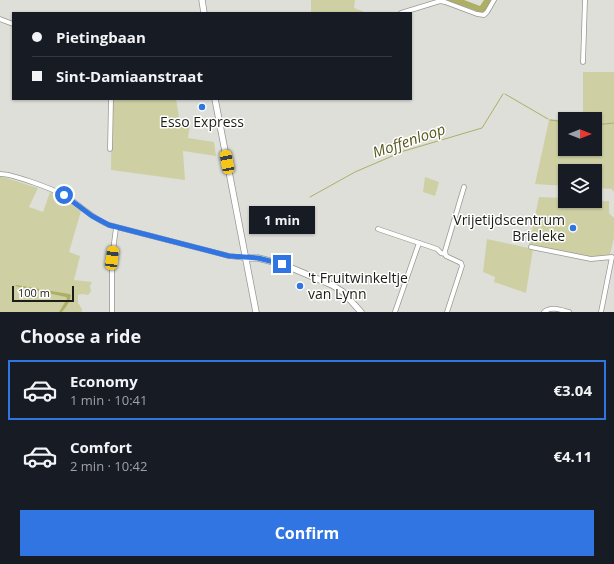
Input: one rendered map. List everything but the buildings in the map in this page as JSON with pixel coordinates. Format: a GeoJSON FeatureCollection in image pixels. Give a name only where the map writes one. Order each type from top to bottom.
{"type":"FeatureCollection","features":[{"type":"Feature","properties":{"kind":"main road"},"geometry":{"type":"LineString","coordinates":[[202,0],[204,12]]}},
{"type":"Feature","properties":{"kind":"main road"},"geometry":{"type":"LineString","coordinates":[[216,100],[256,312]]}},
{"type":"Feature","properties":{"kind":"main road"},"geometry":{"type":"LineString","coordinates":[[246,258],[258,258],[282,264],[332,285],[343,292],[361,312]]}},
{"type":"Feature","properties":{"kind":"street"},"geometry":{"type":"LineString","coordinates":[[404,12],[440,1],[484,15],[494,0]]}},
{"type":"Feature","properties":{"kind":"street"},"geometry":{"type":"LineString","coordinates":[[583,62],[585,0]]}},
{"type":"Feature","properties":{"kind":"street"},"geometry":{"type":"LineString","coordinates":[[0,19],[12,24]]}},
{"type":"Feature","properties":{"kind":"street"},"geometry":{"type":"LineString","coordinates":[[110,149],[111,100]]}},
{"type":"Feature","properties":{"kind":"street"},"geometry":{"type":"LineString","coordinates":[[0,174],[64,195],[96,219],[116,228],[229,256],[246,258]]}},
{"type":"Feature","properties":{"kind":"street"},"geometry":{"type":"LineString","coordinates":[[445,254],[445,249],[464,187]]}},
{"type":"Feature","properties":{"kind":"street"},"geometry":{"type":"LineString","coordinates":[[112,312],[112,258],[116,228]]}},
{"type":"Feature","properties":{"kind":"street"},"geometry":{"type":"LineString","coordinates":[[378,229],[437,249],[446,256],[461,263],[462,266],[447,312]]}},
{"type":"Feature","properties":{"kind":"street"},"geometry":{"type":"LineString","coordinates":[[395,312],[419,243]]}},
{"type":"Feature","properties":{"kind":"street"},"geometry":{"type":"LineString","coordinates":[[531,246],[591,259],[612,257],[601,312]]}},
{"type":"Feature","properties":{"kind":"street"},"geometry":{"type":"LineString","coordinates":[[544,312],[552,308],[569,312]]}},
{"type":"Feature","properties":{"kind":"shaded area"},"geometry":{"type":"Polygon","coordinates":[[[311,0],[355,0],[354,7],[364,12],[311,12],[311,0]]]}},
{"type":"Feature","properties":{"kind":"shaded area"},"geometry":{"type":"Polygon","coordinates":[[[446,0],[464,0],[480,6],[484,0],[491,0],[486,10],[482,13],[446,0]]]}},
{"type":"Feature","properties":{"kind":"shaded area"},"geometry":{"type":"Polygon","coordinates":[[[583,72],[614,72],[613,192],[612,189],[602,188],[602,164],[558,164],[558,186],[535,184],[549,120],[551,119],[558,120],[558,156],[602,156],[602,112],[583,112],[583,72]]]}},
{"type":"Feature","properties":{"kind":"shaded area"},"geometry":{"type":"Polygon","coordinates":[[[112,100],[176,100],[180,123],[190,125],[188,138],[214,142],[216,156],[183,151],[185,180],[111,170],[112,100]]]}},
{"type":"Feature","properties":{"kind":"shaded area"},"geometry":{"type":"Polygon","coordinates":[[[0,176],[38,188],[29,207],[43,212],[50,192],[63,197],[81,211],[69,252],[80,256],[74,280],[92,282],[90,286],[91,291],[88,295],[78,295],[78,303],[82,309],[82,312],[0,312],[0,176]]]}},
{"type":"Feature","properties":{"kind":"shaded area"},"geometry":{"type":"Polygon","coordinates":[[[425,177],[439,182],[435,196],[423,192],[425,177]]]}},
{"type":"Feature","properties":{"kind":"shaded area","name":"Vrijetijdscentrum Brieleke"},"geometry":{"type":"Polygon","coordinates":[[[539,197],[558,198],[558,208],[602,208],[602,201],[609,201],[609,213],[614,218],[614,238],[610,254],[608,256],[589,258],[529,244],[539,197]]]}},
{"type":"Feature","properties":{"kind":"shaded area"},"geometry":{"type":"Polygon","coordinates":[[[487,239],[533,249],[526,293],[494,282],[495,277],[483,272],[487,239]]]}},
{"type":"Feature","properties":{"kind":"shaded area"},"geometry":{"type":"Polygon","coordinates":[[[15,286],[71,295],[68,304],[62,312],[59,312],[67,299],[66,297],[15,286]]]}},
{"type":"Feature","properties":{"kind":"waterway","name":"Moffenloop"},"geometry":{"type":"LineString","coordinates":[[310,197],[355,172],[404,151],[482,128],[503,94]]}},
{"type":"Feature","properties":{"kind":"waterway","name":"Moffenloop"},"geometry":{"type":"LineString","coordinates":[[505,94],[548,119]]}},
{"type":"Feature","properties":{"kind":"waterway","name":"Moffenloop"},"geometry":{"type":"LineString","coordinates":[[550,120],[558,121]]}},
{"type":"Feature","properties":{"kind":"waterway","name":"Moffenloop"},"geometry":{"type":"LineString","coordinates":[[602,124],[614,123]]}},
{"type":"Feature","properties":{"kind":"place","name":"Esso Express"},"geometry":{"type":"Point","coordinates":[202,107]}},
{"type":"Feature","properties":{"kind":"place","name":"Vrijetijdscentrum Brieleke"},"geometry":{"type":"Point","coordinates":[573,228]}},
{"type":"Feature","properties":{"kind":"place","name":"'t Fruitwinkeltje van Lynn"},"geometry":{"type":"Point","coordinates":[300,286]}},
{"type":"Feature","properties":{"kind":"route"},"geometry":{"type":"LineString","coordinates":[[64,195],[102,222],[124,230],[229,256],[258,258],[282,264]]}}]}
